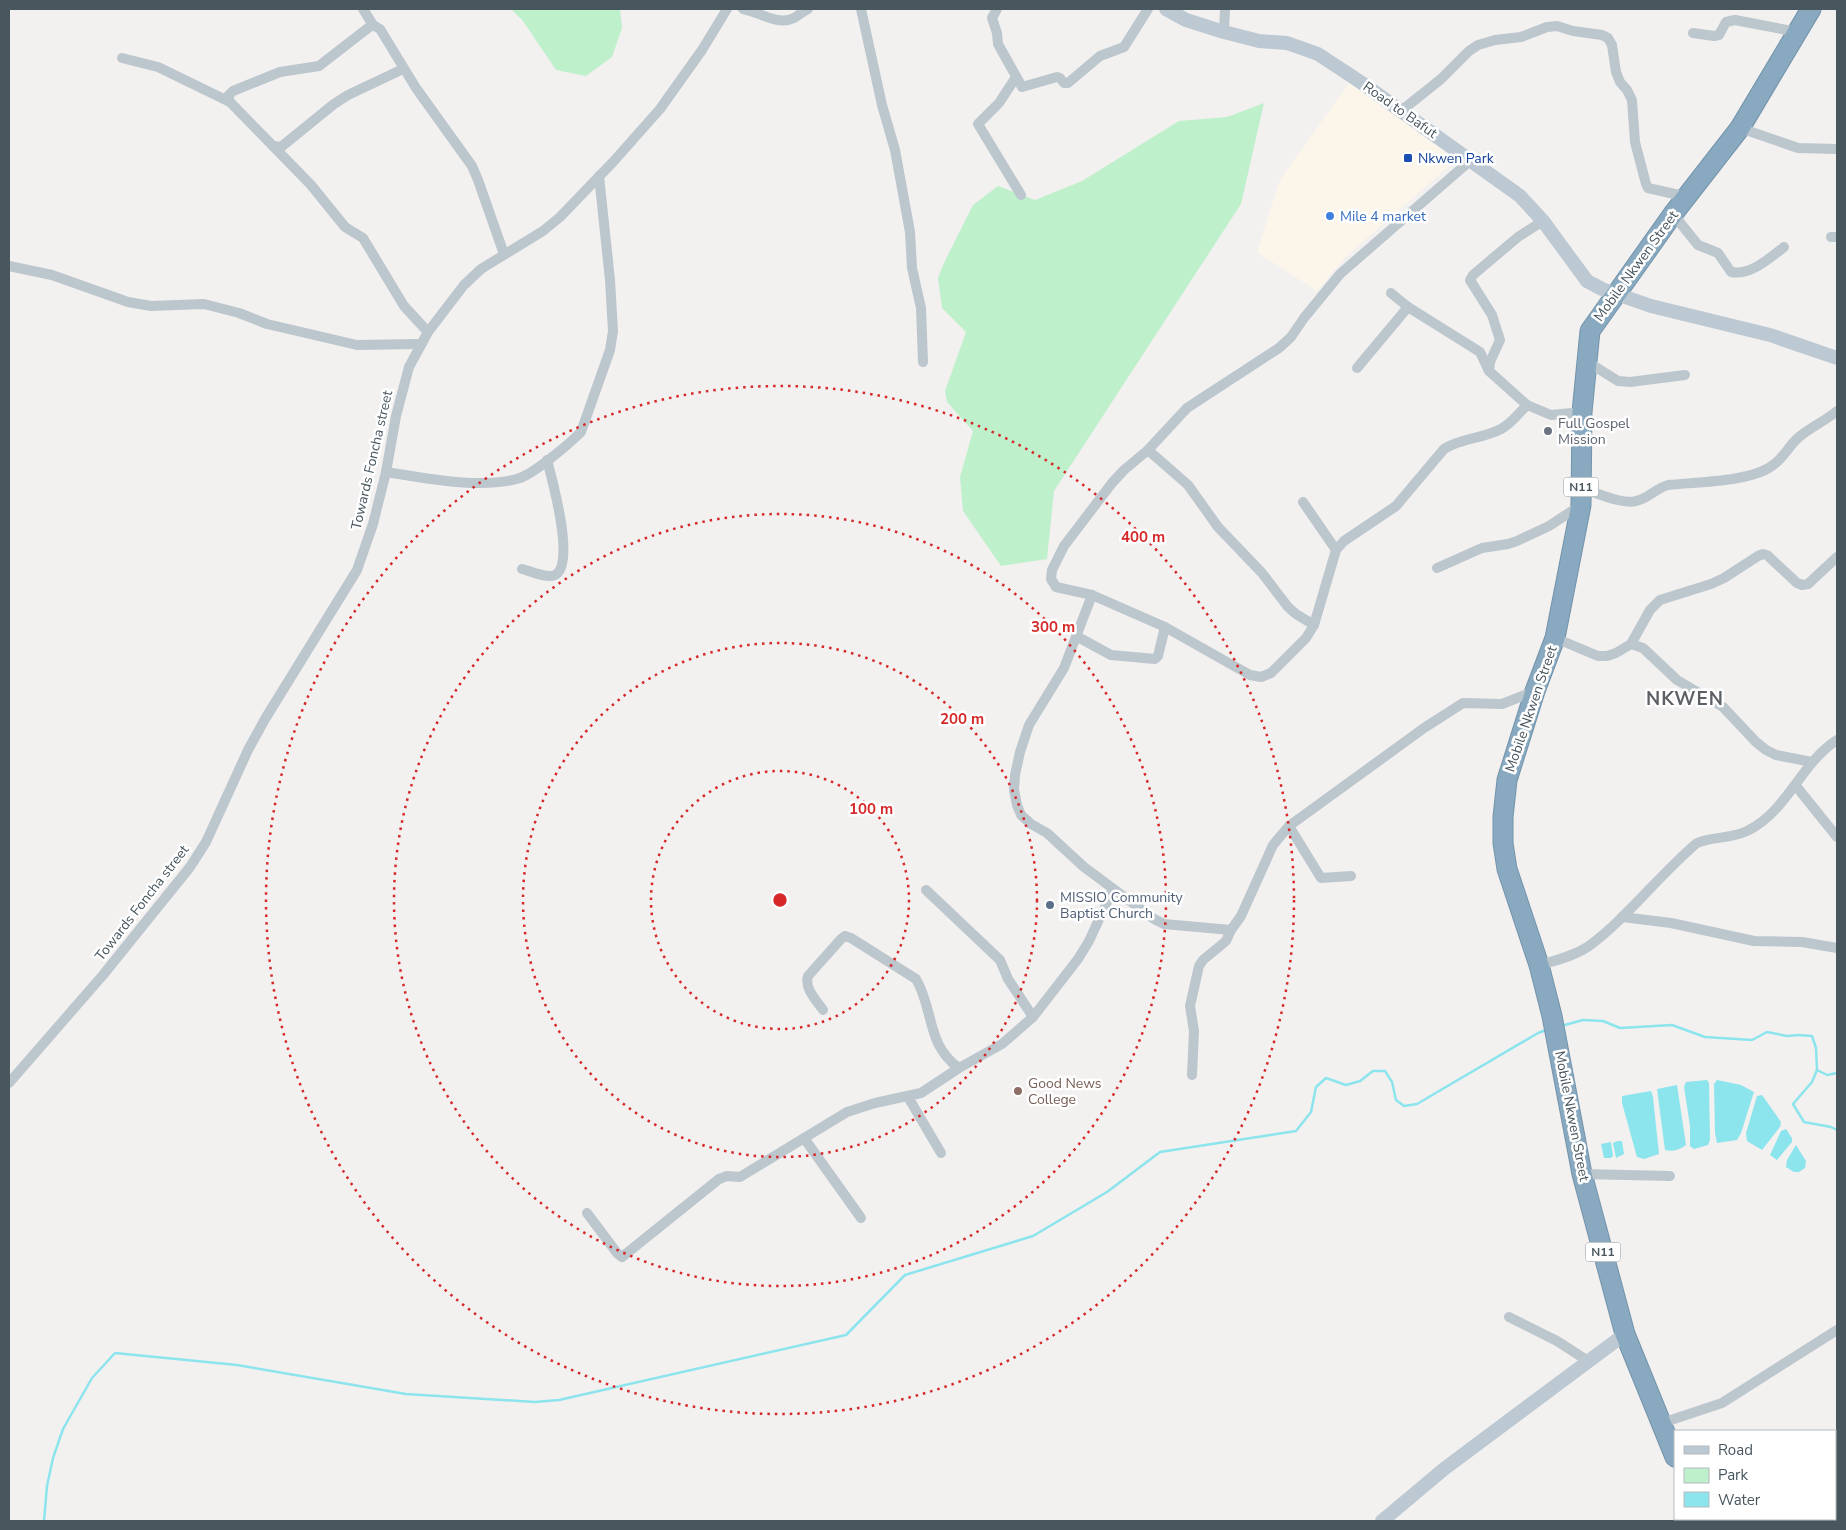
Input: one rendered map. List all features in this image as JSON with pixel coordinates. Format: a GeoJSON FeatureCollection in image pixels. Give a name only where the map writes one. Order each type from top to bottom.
{"type":"FeatureCollection","features":[{"type":"Feature","properties":{"kind":"highway","name":"Mobile Nkwen Street"},"geometry":{"type":"LineString","coordinates":[[1674,1454],[1625,1334],[1582,1174],[1558,1040],[1539,965],[1507,869],[1503,843],[1503,817],[1507,780],[1535,691],[1555,638],[1581,497],[1582,412],[1590,331],[1673,214],[1740,128],[1811,9]]}},
{"type":"Feature","properties":{"kind":"street"},"geometry":{"type":"LineString","coordinates":[[363,9],[373,26],[380,29],[403,69],[472,166],[504,254]]}},
{"type":"Feature","properties":{"kind":"street","name":"Towards Foncha street"},"geometry":{"type":"LineString","coordinates":[[9,1083],[103,975],[190,867],[206,842],[248,750],[265,719],[357,570],[373,524],[386,472],[396,416],[409,367],[428,332],[464,285],[481,269],[504,254],[528,242],[543,231],[560,217],[599,176],[660,109],[702,50],[727,9]]}},
{"type":"Feature","properties":{"kind":"street"},"geometry":{"type":"LineString","coordinates":[[743,9],[775,20],[793,18],[808,9]]}},
{"type":"Feature","properties":{"kind":"street"},"geometry":{"type":"LineString","coordinates":[[861,9],[882,105],[895,150],[910,232],[912,268],[921,308],[923,362]]}},
{"type":"Feature","properties":{"kind":"street"},"geometry":{"type":"LineString","coordinates":[[997,9],[992,18],[998,44],[1022,87],[1057,77],[1064,83],[1068,83],[1100,56],[1124,47],[1148,9]]}},
{"type":"Feature","properties":{"kind":"street","name":"Road to Bafut"},"geometry":{"type":"LineString","coordinates":[[1166,9],[1186,20],[1224,32],[1259,41],[1283,42],[1318,54],[1520,196],[1543,221],[1587,281],[1602,289],[1652,306],[1770,335],[1837,358]]}},
{"type":"Feature","properties":{"kind":"street"},"geometry":{"type":"LineString","coordinates":[[1224,32],[1225,9]]}},
{"type":"Feature","properties":{"kind":"street"},"geometry":{"type":"LineString","coordinates":[[1694,33],[1719,35],[1726,22],[1735,20],[1797,32]]}},
{"type":"Feature","properties":{"kind":"street"},"geometry":{"type":"LineString","coordinates":[[230,102],[228,96],[233,91],[268,76],[280,72],[319,66],[373,26]]}},
{"type":"Feature","properties":{"kind":"street"},"geometry":{"type":"LineString","coordinates":[[1401,111],[1441,79],[1469,51],[1478,45],[1495,40],[1521,37],[1547,27],[1557,26],[1573,31],[1602,35],[1608,38],[1612,45],[1616,72],[1632,100],[1635,142],[1648,188],[1688,197]]}},
{"type":"Feature","properties":{"kind":"street"},"geometry":{"type":"LineString","coordinates":[[122,58],[158,67],[230,102],[311,185],[345,227],[363,238],[404,306],[428,332]]}},
{"type":"Feature","properties":{"kind":"street"},"geometry":{"type":"LineString","coordinates":[[273,146],[281,147],[286,144],[334,104],[348,95],[403,69]]}},
{"type":"Feature","properties":{"kind":"street"},"geometry":{"type":"LineString","coordinates":[[1016,77],[999,103],[978,124],[1020,195]]}},
{"type":"Feature","properties":{"kind":"street"},"geometry":{"type":"LineString","coordinates":[[1740,128],[1798,148],[1837,149]]}},
{"type":"Feature","properties":{"kind":"street"},"geometry":{"type":"LineString","coordinates":[[1471,160],[1340,274],[1291,337],[1279,348],[1187,408],[1148,450],[1124,470],[1064,546],[1052,570],[1051,579],[1056,588],[1092,595],[1165,627],[1250,675],[1261,677],[1271,673],[1283,663],[1306,638],[1314,625],[1336,550],[1344,541],[1381,518],[1396,506],[1444,450],[1454,443],[1501,429],[1510,423],[1527,405]]}},
{"type":"Feature","properties":{"kind":"street"},"geometry":{"type":"LineString","coordinates":[[386,472],[483,483],[521,478],[574,440],[581,432],[610,350],[613,331],[610,280],[599,176]]}},
{"type":"Feature","properties":{"kind":"street"},"geometry":{"type":"LineString","coordinates":[[1673,214],[1698,245],[1718,254],[1730,272],[1735,273],[1754,268],[1784,247]]}},
{"type":"Feature","properties":{"kind":"street"},"geometry":{"type":"LineString","coordinates":[[1489,371],[1490,362],[1500,340],[1492,315],[1470,280],[1473,274],[1518,237],[1543,221]]}},
{"type":"Feature","properties":{"kind":"street"},"geometry":{"type":"LineString","coordinates":[[9,266],[52,275],[128,302],[152,306],[204,304],[239,313],[266,324],[357,345],[420,344]]}},
{"type":"Feature","properties":{"kind":"street"},"geometry":{"type":"LineString","coordinates":[[1391,293],[1408,307],[1480,352],[1489,371],[1527,405],[1551,415],[1582,412]]}},
{"type":"Feature","properties":{"kind":"street"},"geometry":{"type":"LineString","coordinates":[[1357,368],[1408,307]]}},
{"type":"Feature","properties":{"kind":"street"},"geometry":{"type":"LineString","coordinates":[[1586,361],[1618,381],[1630,382],[1686,375]]}},
{"type":"Feature","properties":{"kind":"street"},"geometry":{"type":"LineString","coordinates":[[1437,568],[1482,548],[1508,544],[1549,526],[1581,497],[1626,502],[1636,501],[1668,485],[1733,479],[1764,471],[1780,460],[1802,435],[1827,420],[1837,411]]}},
{"type":"Feature","properties":{"kind":"street"},"geometry":{"type":"LineString","coordinates":[[1148,450],[1188,485],[1218,527],[1262,573],[1288,607],[1314,625]]}},
{"type":"Feature","properties":{"kind":"street"},"geometry":{"type":"LineString","coordinates":[[522,569],[552,576],[558,574],[562,568],[561,522],[547,460]]}},
{"type":"Feature","properties":{"kind":"street"},"geometry":{"type":"LineString","coordinates":[[1303,502],[1336,550]]}},
{"type":"Feature","properties":{"kind":"street"},"geometry":{"type":"LineString","coordinates":[[1555,638],[1598,656],[1607,656],[1616,653],[1630,644],[1650,610],[1660,600],[1711,584],[1758,556],[1766,555],[1802,586],[1808,584],[1837,557]]}},
{"type":"Feature","properties":{"kind":"street"},"geometry":{"type":"LineString","coordinates":[[1092,595],[1064,668],[1029,725],[1020,752],[1014,790],[1021,815],[1031,824],[1047,833],[1084,867],[1154,920],[1164,924],[1231,930]]}},
{"type":"Feature","properties":{"kind":"street"},"geometry":{"type":"LineString","coordinates":[[1076,636],[1111,655],[1155,659],[1158,656],[1165,627]]}},
{"type":"Feature","properties":{"kind":"street"},"geometry":{"type":"LineString","coordinates":[[1630,644],[1643,648],[1677,680],[1723,707],[1766,750],[1776,755],[1812,762]]}},
{"type":"Feature","properties":{"kind":"street"},"geometry":{"type":"LineString","coordinates":[[1192,1075],[1194,1032],[1190,1006],[1199,966],[1203,960],[1226,941],[1241,916],[1273,845],[1290,826],[1424,728],[1463,703],[1502,704],[1535,691]]}},
{"type":"Feature","properties":{"kind":"street"},"geometry":{"type":"LineString","coordinates":[[1539,965],[1560,960],[1587,947],[1622,917],[1697,843],[1709,838],[1734,835],[1749,830],[1778,806],[1796,786],[1812,762],[1837,740]]}},
{"type":"Feature","properties":{"kind":"street"},"geometry":{"type":"LineString","coordinates":[[1796,786],[1837,837]]}},
{"type":"Feature","properties":{"kind":"street"},"geometry":{"type":"LineString","coordinates":[[1290,826],[1321,878],[1351,876]]}},
{"type":"Feature","properties":{"kind":"street"},"geometry":{"type":"LineString","coordinates":[[586,1213],[622,1257],[719,1179],[727,1176],[740,1177],[856,1108],[921,1093],[958,1068],[1002,1044],[1033,1017],[1058,986],[1089,941],[1113,889]]}},
{"type":"Feature","properties":{"kind":"street"},"geometry":{"type":"LineString","coordinates":[[926,890],[1000,960],[1008,979],[1033,1017]]}},
{"type":"Feature","properties":{"kind":"street"},"geometry":{"type":"LineString","coordinates":[[1622,917],[1671,923],[1754,941],[1802,942],[1837,948]]}},
{"type":"Feature","properties":{"kind":"street"},"geometry":{"type":"LineString","coordinates":[[823,1010],[808,987],[806,982],[808,976],[840,940],[845,936],[851,938],[916,979],[920,986],[932,1030],[941,1050],[948,1061],[958,1068]]}},
{"type":"Feature","properties":{"kind":"street"},"geometry":{"type":"LineString","coordinates":[[908,1097],[940,1153]]}},
{"type":"Feature","properties":{"kind":"street"},"geometry":{"type":"LineString","coordinates":[[804,1138],[861,1218]]}},
{"type":"Feature","properties":{"kind":"street"},"geometry":{"type":"LineString","coordinates":[[1582,1174],[1670,1176]]}},
{"type":"Feature","properties":{"kind":"street"},"geometry":{"type":"LineString","coordinates":[[1509,1317],[1557,1341],[1588,1361]]}},
{"type":"Feature","properties":{"kind":"street"},"geometry":{"type":"LineString","coordinates":[[1662,1423],[1722,1403],[1837,1330]]}},
{"type":"Feature","properties":{"kind":"street"},"geometry":{"type":"LineString","coordinates":[[1382,1521],[1444,1469],[1625,1334]]}},
{"type":"Feature","properties":{"kind":"shaded area","name":"Mile 4 market"},"geometry":{"type":"Polygon","coordinates":[[[1349,83],[1456,160],[1345,257],[1317,291],[1257,252],[1280,180],[1349,83]]]}},
{"type":"Feature","properties":{"kind":"green space"},"geometry":{"type":"Polygon","coordinates":[[[511,9],[620,9],[622,28],[612,57],[586,76],[556,70],[523,21],[511,9]]]}},
{"type":"Feature","properties":{"kind":"green space"},"geometry":{"type":"Polygon","coordinates":[[[1264,103],[1241,204],[1054,491],[1047,559],[1001,566],[963,511],[960,477],[973,431],[947,402],[945,391],[966,332],[942,308],[938,278],[973,205],[998,186],[1035,200],[1082,181],[1179,121],[1227,117],[1264,103]]]}},
{"type":"Feature","properties":{"kind":"water"},"geometry":{"type":"Polygon","coordinates":[[[1707,1080],[1709,1083],[1710,1140],[1708,1145],[1694,1149],[1690,1146],[1690,1126],[1684,1087],[1686,1082],[1707,1080]]]}},
{"type":"Feature","properties":{"kind":"water"},"geometry":{"type":"Polygon","coordinates":[[[1717,1080],[1741,1085],[1754,1092],[1737,1140],[1717,1143],[1714,1084],[1717,1080]]]}},
{"type":"Feature","properties":{"kind":"water"},"geometry":{"type":"Polygon","coordinates":[[[1677,1085],[1686,1145],[1676,1150],[1668,1151],[1665,1150],[1657,1089],[1677,1085]]]}},
{"type":"Feature","properties":{"kind":"water"},"geometry":{"type":"Polygon","coordinates":[[[1651,1091],[1659,1154],[1644,1159],[1637,1157],[1622,1103],[1622,1096],[1651,1091]]]}},
{"type":"Feature","properties":{"kind":"water"},"geometry":{"type":"Polygon","coordinates":[[[1762,1095],[1781,1122],[1780,1127],[1762,1150],[1747,1141],[1746,1133],[1757,1096],[1762,1095]]]}},
{"type":"Feature","properties":{"kind":"water"},"geometry":{"type":"Polygon","coordinates":[[[1786,1129],[1792,1138],[1792,1142],[1777,1160],[1770,1155],[1781,1131],[1786,1129]]]}},
{"type":"Feature","properties":{"kind":"water"},"geometry":{"type":"Polygon","coordinates":[[[1622,1141],[1624,1154],[1616,1158],[1613,1143],[1622,1141]]]}},
{"type":"Feature","properties":{"kind":"water"},"geometry":{"type":"Polygon","coordinates":[[[1611,1142],[1613,1156],[1611,1158],[1604,1158],[1601,1144],[1611,1142]]]}},
{"type":"Feature","properties":{"kind":"water"},"geometry":{"type":"Polygon","coordinates":[[[1796,1145],[1806,1161],[1805,1168],[1799,1172],[1794,1172],[1786,1167],[1787,1160],[1796,1145]]]}},
{"type":"Feature","properties":{"kind":"waterway"},"geometry":{"type":"LineString","coordinates":[[1561,1026],[1583,1020],[1603,1021],[1620,1028],[1672,1025],[1705,1037],[1752,1040],[1767,1032],[1787,1036],[1812,1036],[1816,1048],[1817,1070],[1827,1075],[1837,1073]]}},
{"type":"Feature","properties":{"kind":"waterway"},"geometry":{"type":"LineString","coordinates":[[44,1521],[47,1486],[53,1458],[63,1429],[92,1378],[115,1353],[237,1365],[406,1394],[535,1402],[559,1400],[846,1335],[905,1275],[1033,1236],[1107,1192],[1160,1152],[1296,1131],[1311,1112],[1316,1087],[1326,1078],[1346,1085],[1360,1081],[1373,1071],[1385,1071],[1392,1082],[1396,1100],[1404,1106],[1417,1104],[1546,1030]]}},
{"type":"Feature","properties":{"kind":"waterway"},"geometry":{"type":"LineString","coordinates":[[1817,1070],[1812,1082],[1793,1104],[1804,1122],[1831,1127],[1837,1130]]}},
{"type":"Feature","properties":{"kind":"place","name":"Nkwen Park"},"geometry":{"type":"Point","coordinates":[1408,158]}},
{"type":"Feature","properties":{"kind":"place","name":"Mile 4 market"},"geometry":{"type":"Point","coordinates":[1330,216]}},
{"type":"Feature","properties":{"kind":"place","name":"Full Gospel Mission"},"geometry":{"type":"Point","coordinates":[1548,431]}},
{"type":"Feature","properties":{"kind":"place","name":"MISSIO Community Baptist Church"},"geometry":{"type":"Point","coordinates":[1050,905]}},
{"type":"Feature","properties":{"kind":"place","name":"Good News College"},"geometry":{"type":"Point","coordinates":[1018,1091]}},
{"type":"Feature","properties":{"kind":"district","name":"NKWEN"},"geometry":{"type":"Point","coordinates":[1685,699]}}]}
